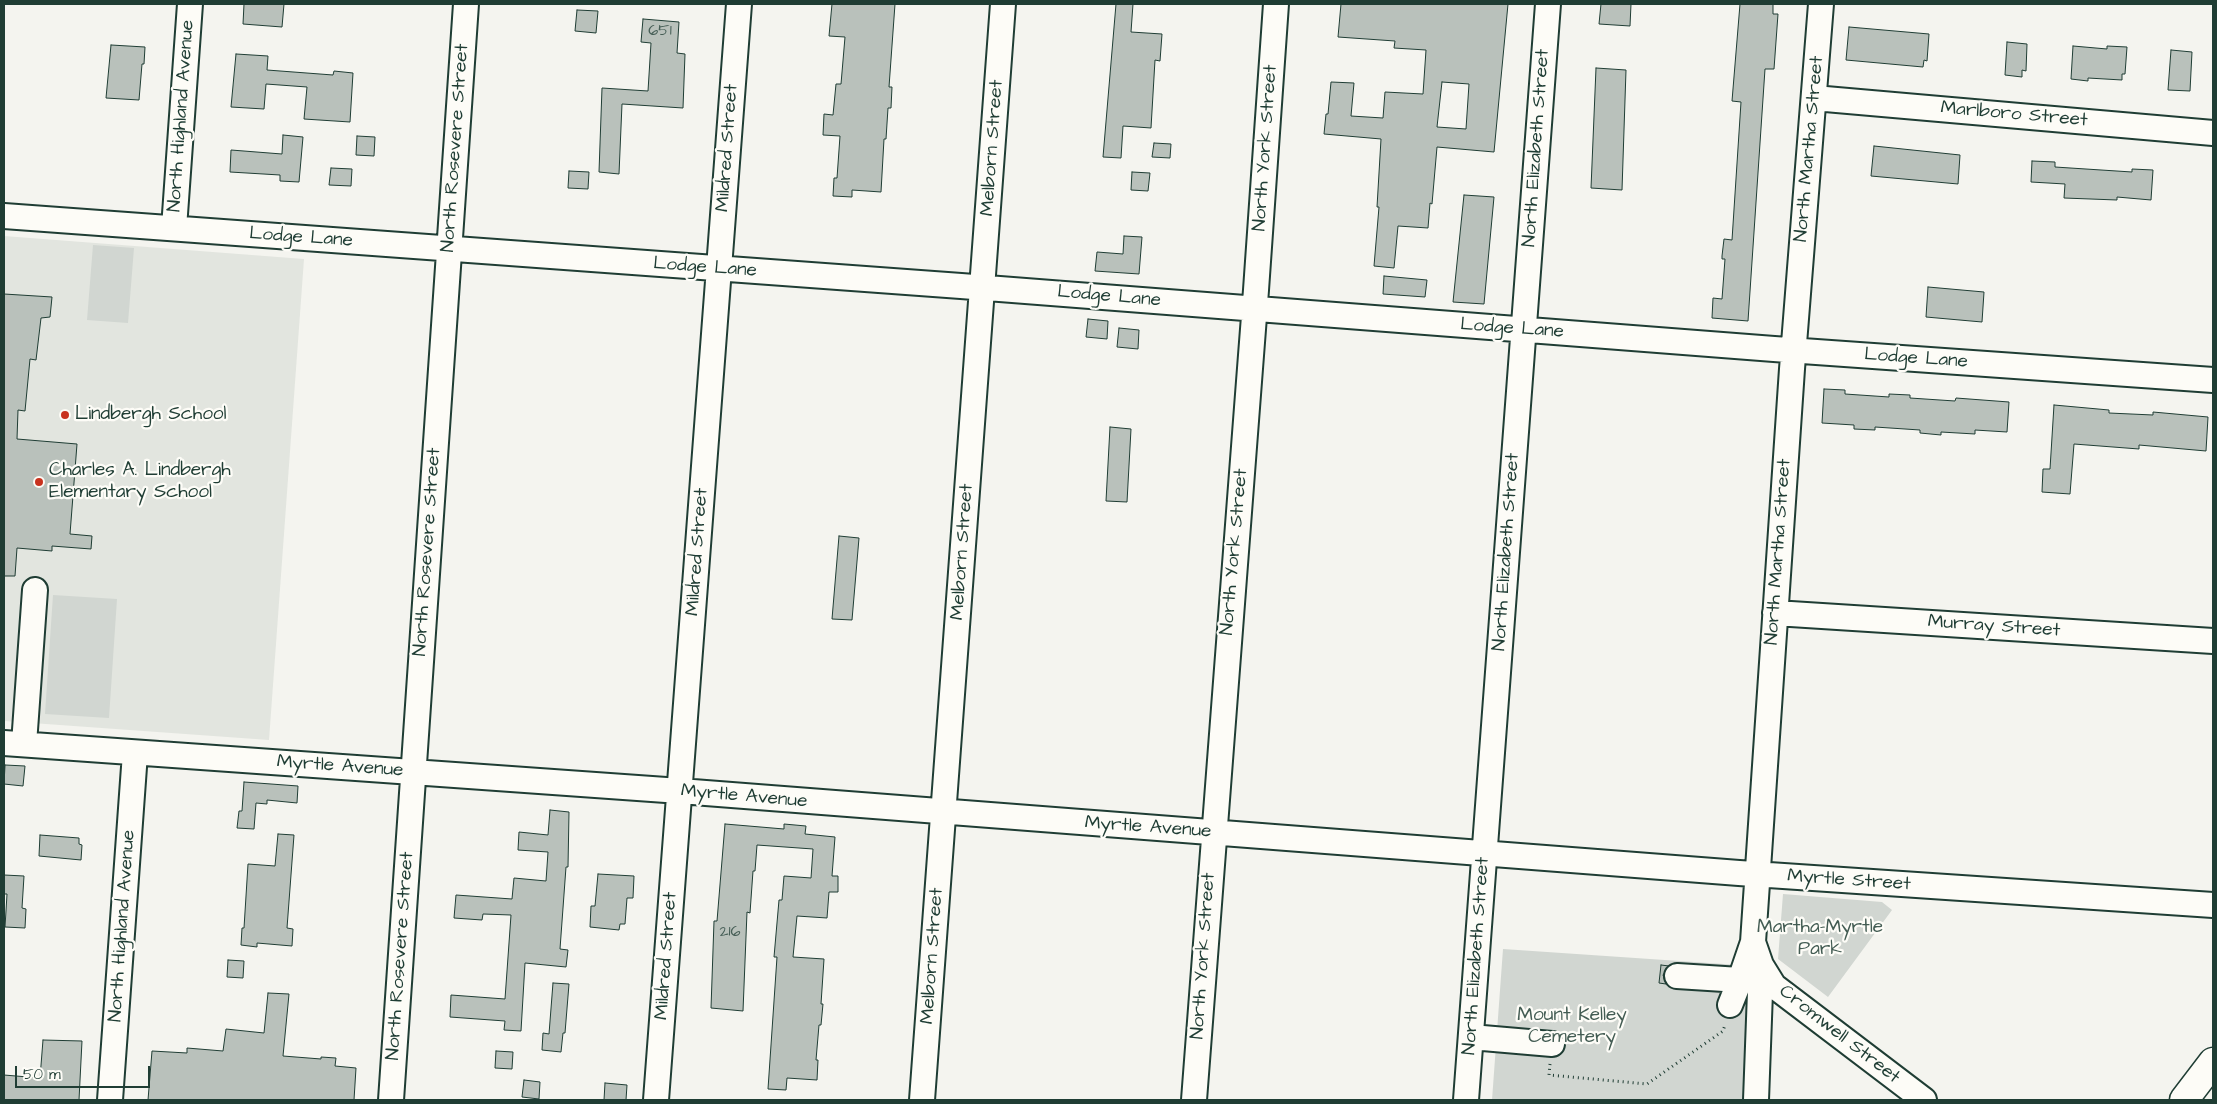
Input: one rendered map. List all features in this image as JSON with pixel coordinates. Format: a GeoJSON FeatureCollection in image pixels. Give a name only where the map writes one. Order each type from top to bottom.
{"type":"FeatureCollection","features":[{"type":"Feature","properties":{"kind":"main road"},"geometry":{"type":"LineString","coordinates":[[2184,1100],[2213,1062]]}},
{"type":"Feature","properties":{"kind":"street","name":"North Highland Avenue"},"geometry":{"type":"LineString","coordinates":[[174,228],[190,4]]}},
{"type":"Feature","properties":{"kind":"street","name":"North Rosevere Street"},"geometry":{"type":"LineString","coordinates":[[391,1100],[466,4]]}},
{"type":"Feature","properties":{"kind":"street","name":"Mildred Street"},"geometry":{"type":"LineString","coordinates":[[656,1100],[739,4]]}},
{"type":"Feature","properties":{"kind":"street","name":"Melborn Street"},"geometry":{"type":"LineString","coordinates":[[922,1100],[1003,4]]}},
{"type":"Feature","properties":{"kind":"street","name":"North York Street"},"geometry":{"type":"LineString","coordinates":[[1194,1100],[1213,833],[1255,309],[1276,4]]}},
{"type":"Feature","properties":{"kind":"street","name":"North Elizabeth Street"},"geometry":{"type":"LineString","coordinates":[[1466,1100],[1548,4]]}},
{"type":"Feature","properties":{"kind":"street","name":"North Martha Street"},"geometry":{"type":"LineString","coordinates":[[1756,1100],[1761,965],[1753,942],[1793,350],[1821,4]]}},
{"type":"Feature","properties":{"kind":"street","name":"Marlboro Street"},"geometry":{"type":"LineString","coordinates":[[1814,98],[2213,133]]}},
{"type":"Feature","properties":{"kind":"street","name":"Lodge Lane"},"geometry":{"type":"LineString","coordinates":[[4,216],[983,287],[1523,330],[2213,380]]}},
{"type":"Feature","properties":{"kind":"street"},"geometry":{"type":"LineString","coordinates":[[14,744],[35,590]]}},
{"type":"Feature","properties":{"kind":"street","name":"Murray Street"},"geometry":{"type":"LineString","coordinates":[[1775,613],[2213,642]]}},
{"type":"Feature","properties":{"kind":"street","name":"Myrtle Avenue"},"geometry":{"type":"LineString","coordinates":[[14,744],[680,791],[1484,854]]}},
{"type":"Feature","properties":{"kind":"street","name":"North Highland Avenue"},"geometry":{"type":"LineString","coordinates":[[110,1100],[135,753]]}},
{"type":"Feature","properties":{"kind":"street","name":"Myrtle Street"},"geometry":{"type":"LineString","coordinates":[[1484,854],[1757,875],[2213,905]]}},
{"type":"Feature","properties":{"kind":"street"},"geometry":{"type":"LineString","coordinates":[[1730,1006],[1753,942]]}},
{"type":"Feature","properties":{"kind":"street","name":"Cromwell Street"},"geometry":{"type":"LineString","coordinates":[[1761,965],[1774,986],[1924,1100]]}},
{"type":"Feature","properties":{"kind":"street"},"geometry":{"type":"LineString","coordinates":[[1677,976],[1740,980]]}},
{"type":"Feature","properties":{"kind":"street"},"geometry":{"type":"LineString","coordinates":[[1471,1037],[1552,1044]]}},
{"type":"Feature","properties":{"kind":"path"},"geometry":{"type":"LineString","coordinates":[[1552,1044],[1549,1075],[1647,1084],[1722,1031],[1730,1006]]}},
{"type":"Feature","properties":{"kind":"shaded area"},"geometry":{"type":"Polygon","coordinates":[[[4,236],[304,259],[269,740],[4,721],[4,236]]]}},
{"type":"Feature","properties":{"kind":"green space"},"geometry":{"type":"Polygon","coordinates":[[[93,245],[134,248],[128,323],[87,320],[93,245]]]}},
{"type":"Feature","properties":{"kind":"green space"},"geometry":{"type":"Polygon","coordinates":[[[53,595],[117,599],[109,718],[45,714],[53,595]]]}},
{"type":"Feature","properties":{"kind":"green space","name":"Martha-Myrtle Park"},"geometry":{"type":"Polygon","coordinates":[[[1783,894],[1882,902],[1892,910],[1828,997],[1778,959],[1783,894]]]}},
{"type":"Feature","properties":{"kind":"green space","name":"Mount Kelley Cemetery"},"geometry":{"type":"Polygon","coordinates":[[[1503,949],[1753,966],[1744,1100],[1492,1100],[1503,949]]]}},
{"type":"Feature","properties":{"kind":"building"},"geometry":{"type":"Polygon","coordinates":[[[244,4],[284,4],[282,27],[243,24],[244,4]]]}},
{"type":"Feature","properties":{"kind":"building"},"geometry":{"type":"Polygon","coordinates":[[[832,4],[895,4],[889,87],[892,87],[891,108],[888,108],[886,139],[884,139],[881,192],[852,190],[852,197],[833,196],[834,178],[837,178],[840,136],[823,135],[824,114],[833,115],[836,84],[841,84],[845,37],[829,36],[832,4]]]}},
{"type":"Feature","properties":{"kind":"building"},"geometry":{"type":"Polygon","coordinates":[[[1116,4],[1133,4],[1131,32],[1162,34],[1160,61],[1155,60],[1151,128],[1123,126],[1121,158],[1103,157],[1116,4]]]}},
{"type":"Feature","properties":{"kind":"building"},"geometry":{"type":"Polygon","coordinates":[[[1341,4],[1508,4],[1494,152],[1437,147],[1428,228],[1398,226],[1394,268],[1374,266],[1379,207],[1377,207],[1381,139],[1324,134],[1326,114],[1328,114],[1331,82],[1354,83],[1351,116],[1383,118],[1385,92],[1423,94],[1426,50],[1394,48],[1395,41],[1338,37],[1341,4]],[[1442,82],[1437,127],[1466,129],[1469,84],[1442,82]]]}},
{"type":"Feature","properties":{"kind":"building"},"geometry":{"type":"Polygon","coordinates":[[[1601,4],[1631,4],[1630,26],[1599,24],[1601,4]]]}},
{"type":"Feature","properties":{"kind":"building"},"geometry":{"type":"Polygon","coordinates":[[[1740,4],[1773,4],[1773,14],[1778,14],[1774,69],[1765,69],[1748,321],[1712,318],[1713,298],[1722,299],[1725,259],[1722,259],[1724,239],[1732,240],[1741,102],[1732,101],[1740,4]]]}},
{"type":"Feature","properties":{"kind":"building"},"geometry":{"type":"Polygon","coordinates":[[[577,10],[598,11],[596,33],[575,31],[577,10]]]}},
{"type":"Feature","properties":{"kind":"building"},"geometry":{"type":"Polygon","coordinates":[[[643,19],[679,22],[677,53],[685,54],[683,108],[622,104],[619,174],[599,172],[602,88],[648,91],[651,43],[641,42],[643,19]]]}},
{"type":"Feature","properties":{"kind":"building"},"geometry":{"type":"Polygon","coordinates":[[[1849,27],[1929,34],[1927,61],[1924,60],[1923,67],[1846,60],[1849,27]]]}},
{"type":"Feature","properties":{"kind":"building"},"geometry":{"type":"Polygon","coordinates":[[[2007,42],[2027,44],[2026,71],[2022,70],[2022,77],[2005,75],[2007,42]]]}},
{"type":"Feature","properties":{"kind":"building"},"geometry":{"type":"Polygon","coordinates":[[[111,45],[145,47],[139,100],[106,98],[111,45]]]}},
{"type":"Feature","properties":{"kind":"building"},"geometry":{"type":"Polygon","coordinates":[[[2073,46],[2107,49],[2107,46],[2127,47],[2125,74],[2122,74],[2122,80],[2088,78],[2088,81],[2071,79],[2073,46]]]}},
{"type":"Feature","properties":{"kind":"building"},"geometry":{"type":"Polygon","coordinates":[[[2171,50],[2192,52],[2190,91],[2168,90],[2171,50]]]}},
{"type":"Feature","properties":{"kind":"building"},"geometry":{"type":"Polygon","coordinates":[[[236,54],[268,56],[267,70],[333,75],[334,71],[353,73],[350,122],[304,119],[307,87],[266,84],[264,109],[231,107],[236,54]]]}},
{"type":"Feature","properties":{"kind":"building"},"geometry":{"type":"Polygon","coordinates":[[[1596,68],[1626,70],[1622,190],[1591,188],[1596,68]]]}},
{"type":"Feature","properties":{"kind":"building"},"geometry":{"type":"Polygon","coordinates":[[[283,135],[303,137],[299,182],[280,181],[280,175],[230,172],[231,150],[282,154],[283,135]]]}},
{"type":"Feature","properties":{"kind":"building"},"geometry":{"type":"Polygon","coordinates":[[[357,136],[375,137],[374,156],[356,155],[357,136]]]}},
{"type":"Feature","properties":{"kind":"building"},"geometry":{"type":"Polygon","coordinates":[[[1154,143],[1171,144],[1170,158],[1152,157],[1154,143]]]}},
{"type":"Feature","properties":{"kind":"building"},"geometry":{"type":"Polygon","coordinates":[[[1874,146],[1960,155],[1958,184],[1871,176],[1874,146]]]}},
{"type":"Feature","properties":{"kind":"building"},"geometry":{"type":"Polygon","coordinates":[[[2032,161],[2055,162],[2055,167],[2132,172],[2132,169],[2153,170],[2151,200],[2117,197],[2117,200],[2064,198],[2065,184],[2031,182],[2032,161]]]}},
{"type":"Feature","properties":{"kind":"building"},"geometry":{"type":"Polygon","coordinates":[[[331,168],[352,169],[351,186],[329,185],[331,168]]]}},
{"type":"Feature","properties":{"kind":"building"},"geometry":{"type":"Polygon","coordinates":[[[569,171],[589,172],[588,189],[568,188],[569,171]]]}},
{"type":"Feature","properties":{"kind":"building"},"geometry":{"type":"Polygon","coordinates":[[[1132,172],[1150,173],[1148,191],[1131,190],[1132,172]]]}},
{"type":"Feature","properties":{"kind":"building"},"geometry":{"type":"Polygon","coordinates":[[[1464,195],[1494,197],[1484,304],[1453,302],[1464,195]]]}},
{"type":"Feature","properties":{"kind":"building"},"geometry":{"type":"Polygon","coordinates":[[[1124,236],[1142,237],[1139,274],[1095,271],[1097,252],[1123,254],[1124,236]]]}},
{"type":"Feature","properties":{"kind":"building"},"geometry":{"type":"Polygon","coordinates":[[[1384,276],[1427,280],[1425,297],[1383,294],[1384,276]]]}},
{"type":"Feature","properties":{"kind":"building"},"geometry":{"type":"Polygon","coordinates":[[[1928,287],[1984,292],[1982,322],[1926,317],[1928,287]]]}},
{"type":"Feature","properties":{"kind":"building","name":"Charles A. Lindbergh Elementary School"},"geometry":{"type":"Polygon","coordinates":[[[4,294],[52,297],[50,317],[41,318],[36,360],[30,359],[25,411],[18,410],[17,439],[77,444],[70,534],[92,536],[91,549],[52,546],[52,551],[17,548],[15,576],[4,576],[4,294]]]}},
{"type":"Feature","properties":{"kind":"building"},"geometry":{"type":"Polygon","coordinates":[[[1088,319],[1108,321],[1107,339],[1086,337],[1088,319]]]}},
{"type":"Feature","properties":{"kind":"building"},"geometry":{"type":"Polygon","coordinates":[[[1119,328],[1139,330],[1138,349],[1117,347],[1119,328]]]}},
{"type":"Feature","properties":{"kind":"building"},"geometry":{"type":"Polygon","coordinates":[[[1824,389],[1845,390],[1845,394],[1889,397],[1889,394],[1910,395],[1910,398],[1955,401],[1956,398],[2009,402],[2007,432],[1975,430],[1975,434],[1941,432],[1941,435],[1920,433],[1920,430],[1875,427],[1875,430],[1854,429],[1854,425],[1822,423],[1824,389]]]}},
{"type":"Feature","properties":{"kind":"building"},"geometry":{"type":"Polygon","coordinates":[[[2054,405],[2109,410],[2109,413],[2153,415],[2153,412],[2208,417],[2206,451],[2139,445],[2139,449],[2074,444],[2070,494],[2042,492],[2043,469],[2050,469],[2054,405]]]}},
{"type":"Feature","properties":{"kind":"building"},"geometry":{"type":"Polygon","coordinates":[[[1110,427],[1131,429],[1127,502],[1106,501],[1110,427]]]}},
{"type":"Feature","properties":{"kind":"building"},"geometry":{"type":"Polygon","coordinates":[[[839,536],[859,538],[852,620],[832,619],[839,536]]]}},
{"type":"Feature","properties":{"kind":"building"},"geometry":{"type":"Polygon","coordinates":[[[5,765],[25,766],[23,786],[4,784],[5,765]]]}},
{"type":"Feature","properties":{"kind":"building"},"geometry":{"type":"Polygon","coordinates":[[[244,782],[298,786],[297,803],[267,800],[267,804],[256,803],[254,829],[237,828],[239,811],[242,811],[244,782]]]}},
{"type":"Feature","properties":{"kind":"building"},"geometry":{"type":"Polygon","coordinates":[[[550,810],[569,812],[568,867],[566,867],[560,949],[568,950],[566,967],[525,963],[521,1031],[504,1030],[505,1021],[450,1017],[451,995],[505,999],[511,915],[483,914],[482,920],[454,918],[456,895],[512,899],[514,878],[546,881],[548,852],[518,850],[519,832],[548,835],[550,810]]]}},
{"type":"Feature","properties":{"kind":"building"},"geometry":{"type":"Polygon","coordinates":[[[725,824],[784,829],[784,824],[806,826],[805,834],[835,837],[832,876],[838,876],[838,892],[829,892],[827,918],[797,916],[793,957],[824,959],[821,1004],[823,1004],[816,1060],[818,1060],[817,1080],[787,1078],[786,1090],[768,1089],[777,957],[774,957],[779,900],[782,900],[784,876],[811,878],[813,849],[757,845],[750,913],[747,912],[743,1011],[711,1008],[714,921],[717,921],[725,824]]]}},
{"type":"Feature","properties":{"kind":"building"},"geometry":{"type":"Polygon","coordinates":[[[278,834],[294,835],[287,928],[293,929],[292,946],[257,943],[257,947],[241,945],[242,928],[244,928],[248,864],[275,866],[278,834]]]}},
{"type":"Feature","properties":{"kind":"building"},"geometry":{"type":"Polygon","coordinates":[[[40,835],[79,838],[79,844],[82,845],[81,860],[39,856],[40,835]]]}},
{"type":"Feature","properties":{"kind":"building"},"geometry":{"type":"Polygon","coordinates":[[[598,874],[634,876],[633,898],[627,898],[625,924],[620,924],[619,930],[590,927],[591,906],[595,906],[598,874]]]}},
{"type":"Feature","properties":{"kind":"building"},"geometry":{"type":"Polygon","coordinates":[[[4,875],[24,876],[22,908],[26,909],[25,928],[5,927],[7,894],[4,894],[4,875]]]}},
{"type":"Feature","properties":{"kind":"building"},"geometry":{"type":"Polygon","coordinates":[[[228,960],[244,961],[243,978],[227,977],[228,960]]]}},
{"type":"Feature","properties":{"kind":"building"},"geometry":{"type":"Polygon","coordinates":[[[1661,965],[1669,966],[1663,975],[1666,984],[1659,983],[1661,965]]]}},
{"type":"Feature","properties":{"kind":"building"},"geometry":{"type":"Polygon","coordinates":[[[553,983],[569,984],[565,1033],[563,1033],[561,1052],[542,1050],[543,1033],[549,1034],[553,983]]]}},
{"type":"Feature","properties":{"kind":"building"},"geometry":{"type":"Polygon","coordinates":[[[268,993],[289,994],[283,1056],[321,1059],[321,1057],[336,1058],[335,1066],[356,1068],[354,1100],[148,1100],[152,1051],[187,1053],[187,1048],[223,1051],[226,1029],[264,1033],[268,993]]]}},
{"type":"Feature","properties":{"kind":"building"},"geometry":{"type":"Polygon","coordinates":[[[43,1040],[82,1041],[79,1100],[4,1100],[4,1075],[40,1078],[43,1040]]]}},
{"type":"Feature","properties":{"kind":"building"},"geometry":{"type":"Polygon","coordinates":[[[496,1051],[513,1052],[512,1069],[495,1068],[496,1051]]]}},
{"type":"Feature","properties":{"kind":"building"},"geometry":{"type":"Polygon","coordinates":[[[524,1080],[540,1082],[539,1099],[522,1097],[524,1080]]]}},
{"type":"Feature","properties":{"kind":"building"},"geometry":{"type":"Polygon","coordinates":[[[605,1083],[627,1085],[626,1100],[604,1100],[605,1083]]]}},
{"type":"Feature","properties":{"kind":"place","name":"Lindbergh School"},"geometry":{"type":"Point","coordinates":[65,415]}},
{"type":"Feature","properties":{"kind":"place","name":"Charles A. Lindbergh Elementary School"},"geometry":{"type":"Point","coordinates":[39,482]}}]}
